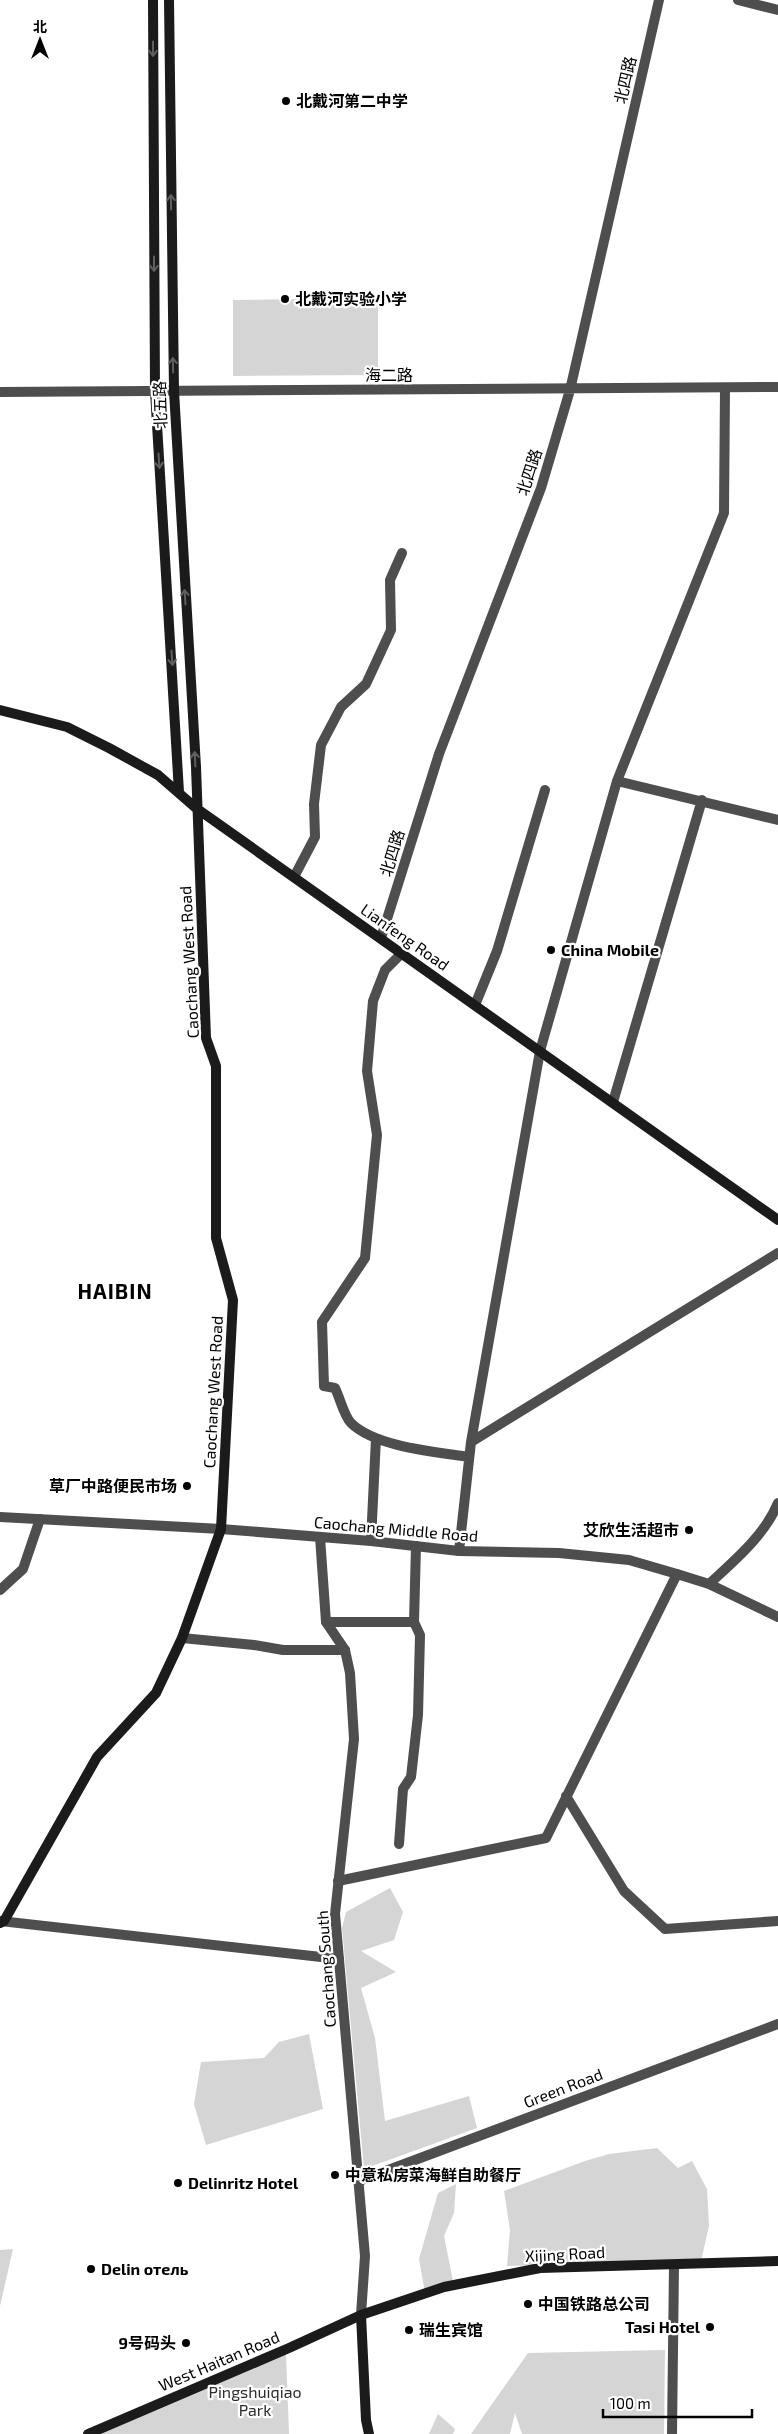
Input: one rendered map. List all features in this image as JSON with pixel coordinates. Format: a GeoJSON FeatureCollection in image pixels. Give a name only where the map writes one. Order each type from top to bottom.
{"type":"FeatureCollection","features":[{"type":"Feature","properties":{"kind":"main road","name":"北五路"},"geometry":{"type":"LineString","coordinates":[[153,0],[155,391],[179,792]]}},
{"type":"Feature","properties":{"kind":"main road","name":"北五路"},"geometry":{"type":"LineString","coordinates":[[169,0],[174,391],[196,767],[196,808]]}},
{"type":"Feature","properties":{"kind":"main road","name":"Lianfeng Road"},"geometry":{"type":"LineString","coordinates":[[0,710],[67,727],[158,775],[196,808],[778,1220]]}},
{"type":"Feature","properties":{"kind":"main road","name":"Caochang West Road"},"geometry":{"type":"LineString","coordinates":[[1,1922],[97,1757],[156,1693],[182,1638],[221,1530],[233,1300],[216,1238],[216,1066],[206,1038],[196,808]]}},
{"type":"Feature","properties":{"kind":"main road","name":"Xijing Road"},"geometry":{"type":"LineString","coordinates":[[361,2315],[444,2287],[540,2268],[778,2261]]}},
{"type":"Feature","properties":{"kind":"main road","name":"West Haitan Road"},"geometry":{"type":"LineString","coordinates":[[88,2434],[361,2315]]}},
{"type":"Feature","properties":{"kind":"main road"},"geometry":{"type":"LineString","coordinates":[[361,2315],[366,2420],[369,2434]]}},
{"type":"Feature","properties":{"kind":"street","name":"北四路"},"geometry":{"type":"LineString","coordinates":[[381,938],[439,754],[541,488],[570,390],[659,0]]}},
{"type":"Feature","properties":{"kind":"street"},"geometry":{"type":"LineString","coordinates":[[738,0],[778,10]]}},
{"type":"Feature","properties":{"kind":"street"},"geometry":{"type":"LineString","coordinates":[[459,1551],[471,1442],[540,1051],[617,781],[724,514],[724,388]]}},
{"type":"Feature","properties":{"kind":"street","name":"海二路"},"geometry":{"type":"LineString","coordinates":[[0,392],[778,388]]}},
{"type":"Feature","properties":{"kind":"street"},"geometry":{"type":"LineString","coordinates":[[294,877],[314,837],[314,804],[322,745],[341,707],[366,684],[391,630],[390,580],[402,553]]}},
{"type":"Feature","properties":{"kind":"street"},"geometry":{"type":"LineString","coordinates":[[617,781],[702,800],[778,820]]}},
{"type":"Feature","properties":{"kind":"street"},"geometry":{"type":"LineString","coordinates":[[475,1005],[497,951],[545,790]]}},
{"type":"Feature","properties":{"kind":"street"},"geometry":{"type":"LineString","coordinates":[[612,1102],[702,800]]}},
{"type":"Feature","properties":{"kind":"street"},"geometry":{"type":"LineString","coordinates":[[402,953],[385,970],[373,1001],[368,1071],[377,1135],[365,1258],[322,1322],[324,1386],[335,1388],[350,1423],[376,1438],[392,1444],[469,1457]]}},
{"type":"Feature","properties":{"kind":"street"},"geometry":{"type":"LineString","coordinates":[[471,1442],[778,1253]]}},
{"type":"Feature","properties":{"kind":"street"},"geometry":{"type":"LineString","coordinates":[[371,1542],[376,1438]]}},
{"type":"Feature","properties":{"kind":"street"},"geometry":{"type":"LineString","coordinates":[[709,1584],[742,1554],[774,1512],[778,1503]]}},
{"type":"Feature","properties":{"kind":"street","name":"Caochang Middle Road"},"geometry":{"type":"LineString","coordinates":[[0,1517],[320,1537],[459,1551],[559,1553],[629,1560],[709,1584],[778,1617]]}},
{"type":"Feature","properties":{"kind":"street"},"geometry":{"type":"LineString","coordinates":[[0,1590],[23,1569],[40,1519]]}},
{"type":"Feature","properties":{"kind":"street"},"geometry":{"type":"LineString","coordinates":[[320,1537],[326,1622],[414,1622]]}},
{"type":"Feature","properties":{"kind":"street"},"geometry":{"type":"LineString","coordinates":[[399,1844],[403,1789],[411,1777],[418,1715],[420,1635],[414,1622],[416,1546]]}},
{"type":"Feature","properties":{"kind":"street"},"geometry":{"type":"LineString","coordinates":[[338,1881],[546,1838],[677,1574]]}},
{"type":"Feature","properties":{"kind":"street","name":"Caochang South"},"geometry":{"type":"LineString","coordinates":[[326,1622],[345,1650],[350,1673],[354,1739],[335,1914],[365,2256],[361,2315]]}},
{"type":"Feature","properties":{"kind":"street"},"geometry":{"type":"LineString","coordinates":[[182,1638],[254,1645],[283,1650],[345,1650]]}},
{"type":"Feature","properties":{"kind":"street"},"geometry":{"type":"LineString","coordinates":[[566,1796],[624,1891],[665,1929],[778,1921]]}},
{"type":"Feature","properties":{"kind":"street"},"geometry":{"type":"LineString","coordinates":[[1,1922],[339,1959]]}},
{"type":"Feature","properties":{"kind":"street","name":"Green Road"},"geometry":{"type":"LineString","coordinates":[[359,2181],[778,2024]]}},
{"type":"Feature","properties":{"kind":"street"},"geometry":{"type":"LineString","coordinates":[[672,2434],[674,2265]]}},
{"type":"Feature","properties":{"kind":"green space"},"geometry":{"type":"Polygon","coordinates":[[[378,298],[378,375],[233,376],[233,300],[378,298]]]}},
{"type":"Feature","properties":{"kind":"green space"},"geometry":{"type":"Polygon","coordinates":[[[390,1888],[403,1912],[394,1940],[361,1951],[396,1972],[361,1988],[375,2038],[385,2121],[469,2096],[477,2128],[364,2169],[342,1928],[346,1912],[390,1888]]]}},
{"type":"Feature","properties":{"kind":"green space"},"geometry":{"type":"Polygon","coordinates":[[[309,2034],[323,2109],[206,2145],[194,2104],[201,2062],[264,2058],[279,2042],[309,2034]]]}},
{"type":"Feature","properties":{"kind":"green space"},"geometry":{"type":"Polygon","coordinates":[[[657,2148],[678,2168],[692,2161],[707,2189],[709,2226],[701,2261],[507,2266],[510,2230],[504,2191],[609,2154],[657,2148]]]}},
{"type":"Feature","properties":{"kind":"green space"},"geometry":{"type":"Polygon","coordinates":[[[456,2184],[454,2213],[444,2236],[454,2286],[425,2293],[419,2259],[438,2193],[456,2184]]]}},
{"type":"Feature","properties":{"kind":"green space"},"geometry":{"type":"Polygon","coordinates":[[[13,2249],[0,2306],[0,2250],[13,2249]]]}},
{"type":"Feature","properties":{"kind":"green space"},"geometry":{"type":"Polygon","coordinates":[[[665,2350],[664,2434],[522,2434],[515,2413],[510,2434],[471,2434],[528,2353],[665,2350]]]}},
{"type":"Feature","properties":{"kind":"green space","name":"Pingshuiqiao Park"},"geometry":{"type":"Polygon","coordinates":[[[286,2353],[289,2434],[99,2434],[286,2353]]]}},
{"type":"Feature","properties":{"kind":"green space"},"geometry":{"type":"Polygon","coordinates":[[[438,2414],[455,2429],[453,2434],[429,2434],[438,2414]]]}},
{"type":"Feature","properties":{"kind":"place","name":"北戴河第二中学"},"geometry":{"type":"Point","coordinates":[286,101]}},
{"type":"Feature","properties":{"kind":"place","name":"北戴河实验小学"},"geometry":{"type":"Point","coordinates":[285,299]}},
{"type":"Feature","properties":{"kind":"place","name":"China Mobile"},"geometry":{"type":"Point","coordinates":[551,950]}},
{"type":"Feature","properties":{"kind":"place","name":"草厂中路便民市场"},"geometry":{"type":"Point","coordinates":[187,1486]}},
{"type":"Feature","properties":{"kind":"place","name":"艾欣生活超市"},"geometry":{"type":"Point","coordinates":[689,1530]}},
{"type":"Feature","properties":{"kind":"place","name":"中意私房菜海鲜自助餐厅"},"geometry":{"type":"Point","coordinates":[335,2175]}},
{"type":"Feature","properties":{"kind":"place","name":"Delinritz Hotel"},"geometry":{"type":"Point","coordinates":[178,2183]}},
{"type":"Feature","properties":{"kind":"place","name":"Delin отель"},"geometry":{"type":"Point","coordinates":[91,2269]}},
{"type":"Feature","properties":{"kind":"place","name":"中国铁路总公司"},"geometry":{"type":"Point","coordinates":[528,2304]}},
{"type":"Feature","properties":{"kind":"place","name":"Tasi Hotel"},"geometry":{"type":"Point","coordinates":[710,2327]}},
{"type":"Feature","properties":{"kind":"place","name":"瑞生宾馆"},"geometry":{"type":"Point","coordinates":[409,2330]}},
{"type":"Feature","properties":{"kind":"place","name":"9号码头"},"geometry":{"type":"Point","coordinates":[186,2343]}},
{"type":"Feature","properties":{"kind":"district","name":"HAIBIN"},"geometry":{"type":"Point","coordinates":[115,1292]}}]}
